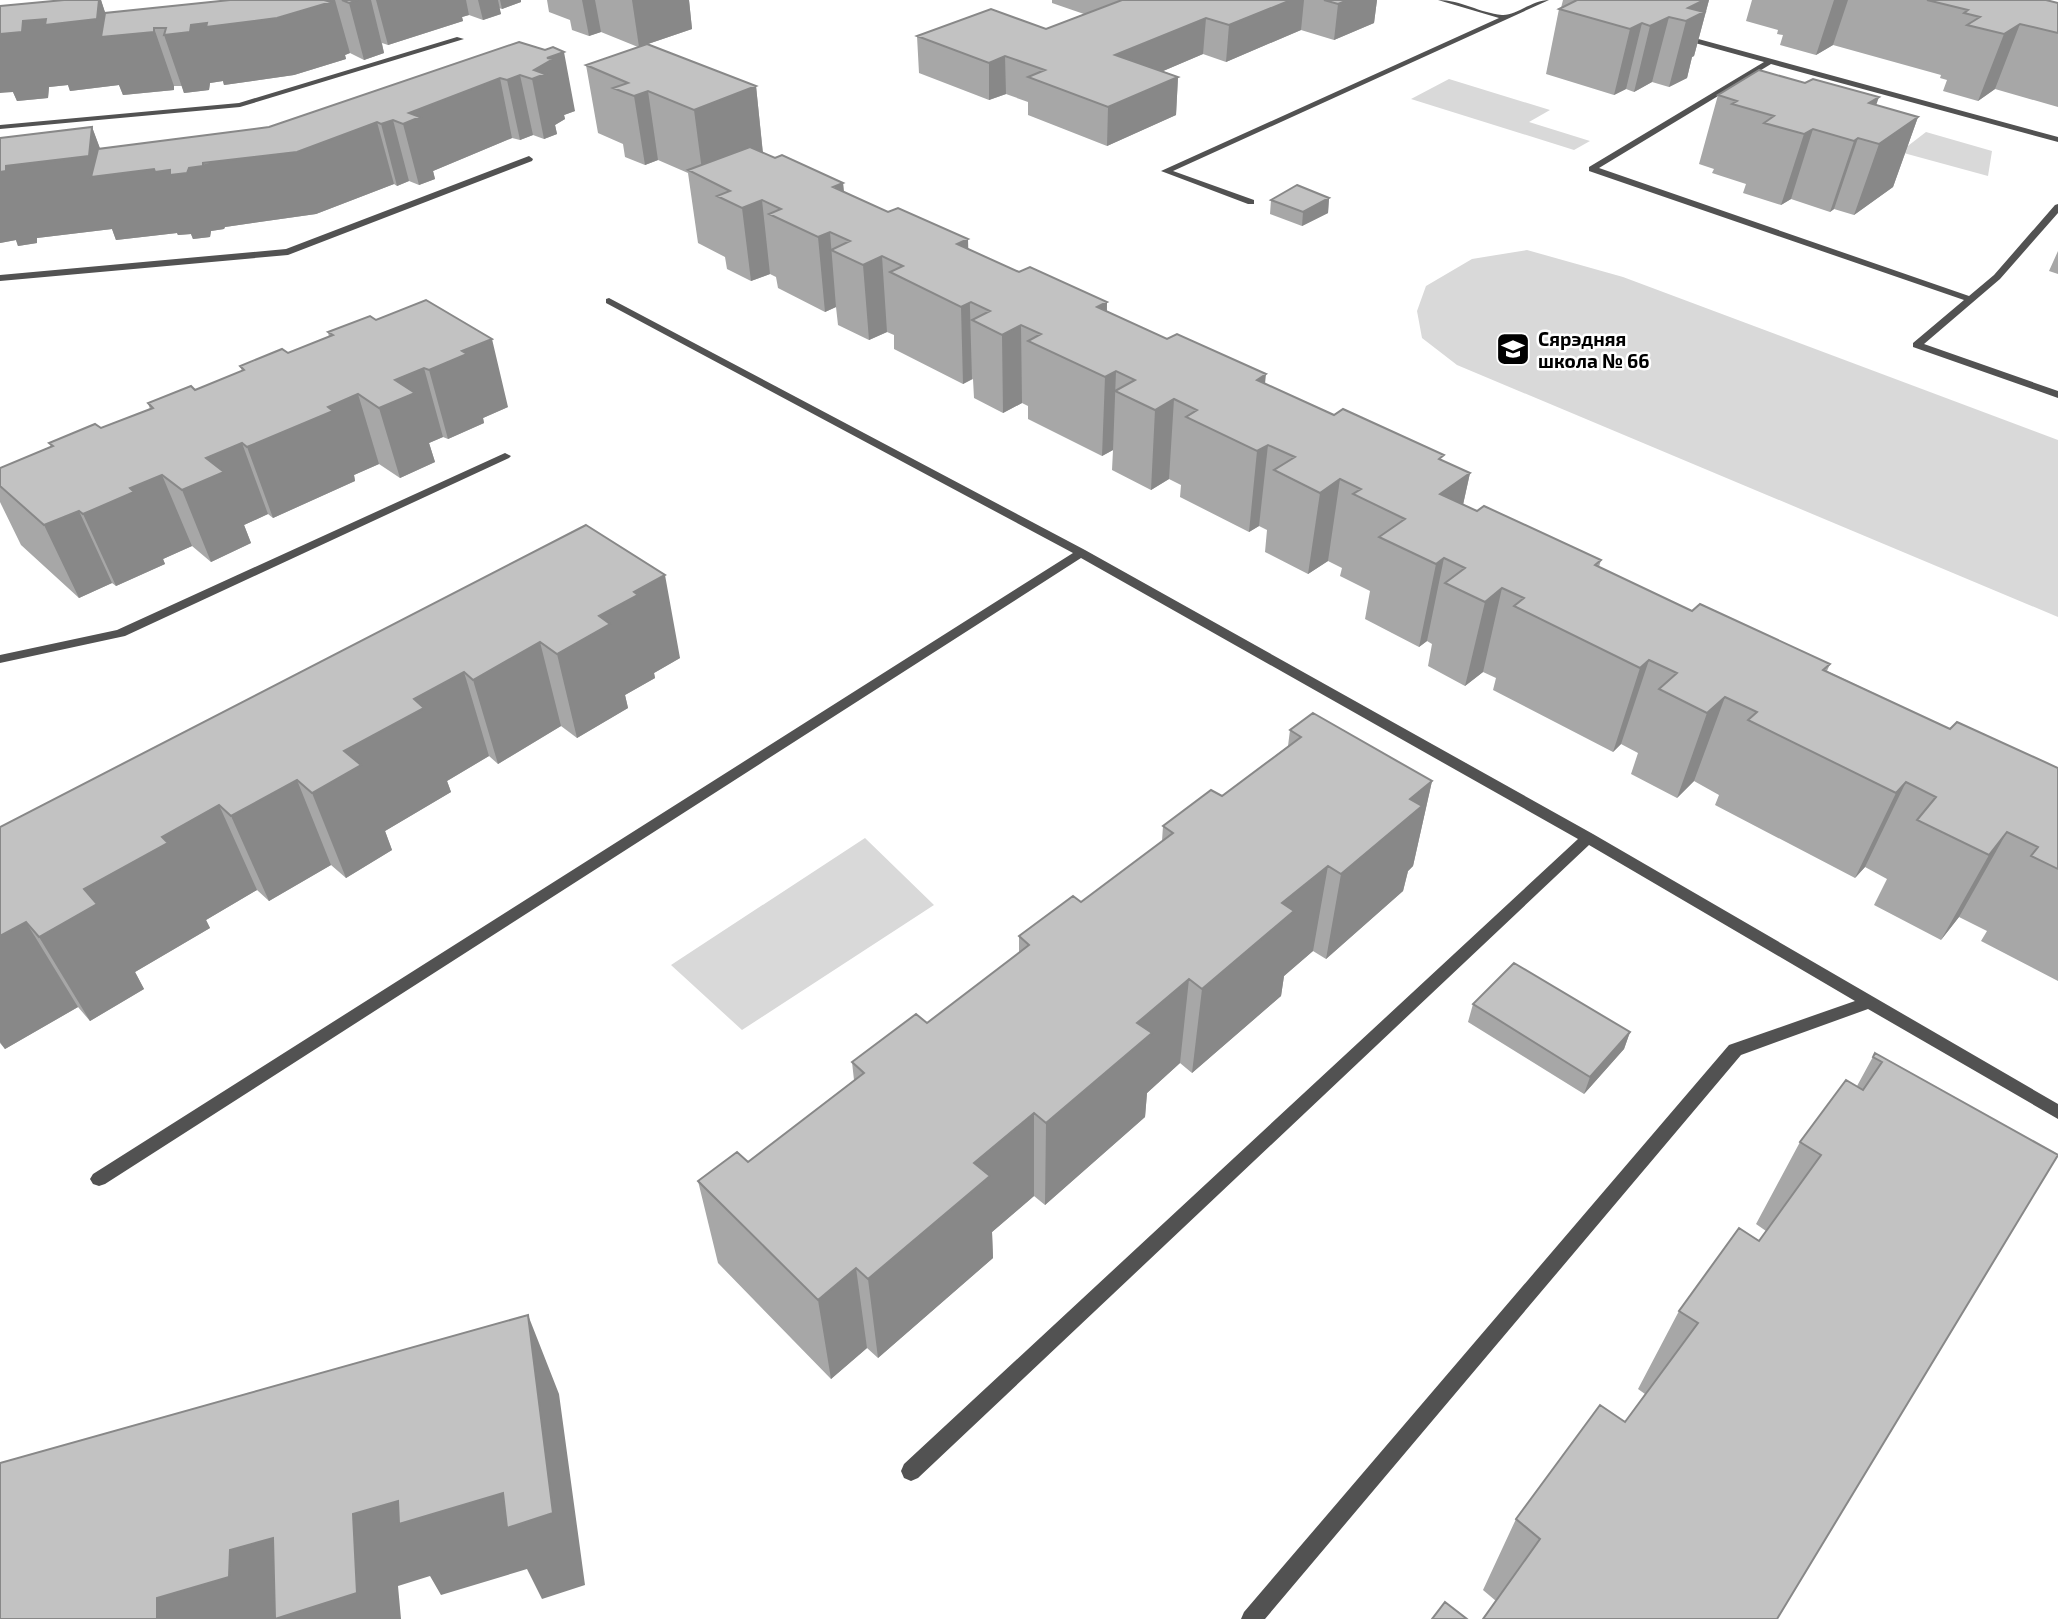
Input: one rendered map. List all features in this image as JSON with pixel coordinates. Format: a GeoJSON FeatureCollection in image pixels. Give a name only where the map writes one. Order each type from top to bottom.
{"type":"FeatureCollection","features":[{"type":"Feature","properties":{"kind":"lane"},"geometry":{"type":"LineString","coordinates":[[1443,0],[1506,18]]}},
{"type":"Feature","properties":{"kind":"lane"},"geometry":{"type":"LineString","coordinates":[[1251,202],[1165,171],[1546,0],[1560,4]]}},
{"type":"Feature","properties":{"kind":"lane"},"geometry":{"type":"LineString","coordinates":[[1664,32],[2058,140]]}},
{"type":"Feature","properties":{"kind":"lane"},"geometry":{"type":"LineString","coordinates":[[0,127],[240,105],[460,39]]}},
{"type":"Feature","properties":{"kind":"lane"},"geometry":{"type":"LineString","coordinates":[[1770,61],[1592,169],[1970,299]]}},
{"type":"Feature","properties":{"kind":"lane"},"geometry":{"type":"LineString","coordinates":[[0,278],[288,252],[529,159]]}},
{"type":"Feature","properties":{"kind":"lane"},"geometry":{"type":"LineString","coordinates":[[2058,207],[1997,277],[1917,345],[2058,396]]}},
{"type":"Feature","properties":{"kind":"lane"},"geometry":{"type":"LineString","coordinates":[[609,301],[1081,553],[1588,838],[2058,1112]]}},
{"type":"Feature","properties":{"kind":"lane"},"geometry":{"type":"LineString","coordinates":[[0,659],[121,633],[505,456]]}},
{"type":"Feature","properties":{"kind":"lane"},"geometry":{"type":"LineString","coordinates":[[99,1179],[1081,553]]}},
{"type":"Feature","properties":{"kind":"lane"},"geometry":{"type":"LineString","coordinates":[[911,1471],[1588,838]]}},
{"type":"Feature","properties":{"kind":"lane"},"geometry":{"type":"LineString","coordinates":[[1251,1619],[1735,1050],[1869,1002]]}},
{"type":"Feature","properties":{"kind":"shaded area"},"geometry":{"type":"Polygon","coordinates":[[[1449,79],[1550,110],[1529,122],[1590,141],[1574,150],[1411,99],[1449,79]]]}},
{"type":"Feature","properties":{"kind":"shaded area"},"geometry":{"type":"Polygon","coordinates":[[[1926,132],[1992,151],[1988,176],[1900,152],[1926,132]]]}},
{"type":"Feature","properties":{"kind":"shaded area"},"geometry":{"type":"Polygon","coordinates":[[[1527,250],[1623,277],[2058,440],[2058,617],[1457,365],[1422,338],[1417,311],[1426,286],[1472,259],[1527,250]]]}},
{"type":"Feature","properties":{"kind":"shaded area"},"geometry":{"type":"Polygon","coordinates":[[[865,838],[934,905],[742,1030],[671,965],[865,838]]]}},
{"type":"Feature","properties":{"kind":"building"},"geometry":{"type":"Polygon","coordinates":[[[64,0],[99,0],[97,19],[45,25],[46,19],[23,21],[22,32],[0,34],[0,6],[64,0]]]}},
{"type":"Feature","properties":{"kind":"building"},"geometry":{"type":"Polygon","coordinates":[[[230,0],[331,2],[277,18],[206,27],[207,23],[191,25],[190,32],[164,35],[166,28],[154,28],[154,32],[101,37],[105,13],[230,0]]]}},
{"type":"Feature","properties":{"kind":"building"},"geometry":{"type":"Polygon","coordinates":[[[1122,0],[1291,0],[1229,25],[1206,18],[1115,55],[1178,77],[1108,107],[1028,77],[1045,70],[1005,56],[989,63],[917,36],[991,9],[1046,29],[1122,0]]]}},
{"type":"Feature","properties":{"kind":"building"},"geometry":{"type":"Polygon","coordinates":[[[1324,0],[1348,0],[1338,4],[1324,0]]]}},
{"type":"Feature","properties":{"kind":"building"},"geometry":{"type":"Polygon","coordinates":[[[1577,0],[1704,0],[1688,8],[1704,12],[1686,21],[1669,17],[1650,26],[1642,23],[1630,29],[1559,9],[1577,0]]]}},
{"type":"Feature","properties":{"kind":"building"},"geometry":{"type":"Polygon","coordinates":[[[1927,0],[2046,0],[2058,3],[2058,33],[2020,24],[2004,34],[1967,25],[1980,17],[1964,13],[1968,10],[1927,0]]]}},
{"type":"Feature","properties":{"kind":"building"},"geometry":{"type":"Polygon","coordinates":[[[519,42],[545,50],[553,47],[564,52],[547,58],[553,59],[534,70],[545,74],[532,79],[520,75],[507,80],[500,78],[409,113],[420,117],[403,124],[393,120],[381,124],[377,122],[297,152],[203,163],[203,166],[189,168],[187,173],[170,175],[170,170],[155,172],[154,169],[91,177],[98,149],[269,127],[519,42]]]}},
{"type":"Feature","properties":{"kind":"building"},"geometry":{"type":"Polygon","coordinates":[[[647,44],[756,86],[694,110],[648,91],[634,96],[613,88],[628,83],[586,65],[647,44]]]}},
{"type":"Feature","properties":{"kind":"building"},"geometry":{"type":"Polygon","coordinates":[[[1759,70],[1805,83],[1813,79],[1879,97],[1869,103],[1918,117],[1879,144],[1858,138],[1854,141],[1813,129],[1804,134],[1764,123],[1774,116],[1732,104],[1737,101],[1718,95],[1759,70]]]}},
{"type":"Feature","properties":{"kind":"building"},"geometry":{"type":"Polygon","coordinates":[[[92,127],[89,156],[6,166],[6,171],[0,172],[0,138],[92,127]]]}},
{"type":"Feature","properties":{"kind":"building"},"geometry":{"type":"Polygon","coordinates":[[[750,147],[775,158],[782,155],[843,183],[833,187],[888,212],[898,208],[968,239],[957,244],[1019,272],[1030,267],[1107,302],[1097,307],[1167,339],[1177,334],[1266,374],[1257,380],[1334,415],[1343,409],[1444,455],[1439,459],[1470,473],[1440,494],[1477,511],[1484,506],[1601,560],[1595,565],[1692,611],[1700,604],[1830,664],[1823,670],[1950,729],[1957,722],[2058,768],[2058,869],[2031,856],[2038,847],[2007,832],[1989,855],[1917,820],[1936,797],[1906,782],[1896,793],[1748,720],[1757,712],[1725,697],[1707,713],[1659,689],[1677,673],[1649,660],[1640,668],[1514,606],[1524,598],[1502,588],[1485,602],[1445,583],[1465,568],[1444,558],[1436,564],[1379,537],[1405,519],[1353,494],[1361,489],[1340,479],[1320,493],[1274,470],[1295,457],[1268,445],[1257,451],[1186,417],[1197,410],[1174,399],[1155,410],[1115,391],[1135,380],[1116,371],[1105,377],[1028,341],[1041,334],[1021,325],[1002,335],[972,320],[990,311],[971,302],[961,307],[890,272],[903,266],[882,256],[863,265],[831,250],[850,241],[830,232],[818,237],[769,214],[781,209],[762,200],[742,208],[717,196],[730,191],[688,170],[750,147]]]}},
{"type":"Feature","properties":{"kind":"building"},"geometry":{"type":"Polygon","coordinates":[[[1297,185],[1329,198],[1303,212],[1271,200],[1297,185]]]}},
{"type":"Feature","properties":{"kind":"building"},"geometry":{"type":"Polygon","coordinates":[[[426,300],[492,339],[462,351],[467,354],[429,370],[424,368],[395,380],[415,393],[379,408],[358,394],[328,407],[333,411],[247,447],[242,443],[206,458],[224,472],[182,490],[162,475],[130,488],[134,492],[83,514],[79,511],[44,525],[0,486],[0,468],[53,446],[49,443],[95,424],[101,428],[153,408],[148,403],[191,386],[195,390],[244,370],[240,366],[282,349],[288,353],[333,335],[328,332],[370,316],[376,320],[426,300]]]}},
{"type":"Feature","properties":{"kind":"building"},"geometry":{"type":"Polygon","coordinates":[[[586,525],[665,575],[634,592],[638,595],[599,616],[610,624],[557,654],[540,642],[473,680],[464,672],[414,699],[424,708],[344,751],[361,765],[312,793],[297,780],[231,816],[219,805],[162,837],[168,843],[84,889],[97,904],[39,937],[26,922],[0,936],[0,827],[586,525]]]}},
{"type":"Feature","properties":{"kind":"building"},"geometry":{"type":"Polygon","coordinates":[[[1313,713],[1432,781],[1410,799],[1422,806],[1341,874],[1328,866],[1282,903],[1294,911],[1202,989],[1189,979],[1137,1023],[1152,1033],[1046,1123],[1034,1113],[974,1163],[990,1176],[868,1279],[856,1268],[818,1300],[698,1181],[737,1152],[748,1162],[864,1073],[852,1062],[916,1014],[927,1023],[1029,945],[1019,936],[1073,896],[1081,902],[1173,833],[1163,826],[1211,790],[1222,796],[1301,737],[1290,730],[1313,713]]]}},
{"type":"Feature","properties":{"kind":"building"},"geometry":{"type":"Polygon","coordinates":[[[1514,963],[1630,1032],[1590,1077],[1473,1004],[1514,963]]]}},
{"type":"Feature","properties":{"kind":"building"},"geometry":{"type":"Polygon","coordinates":[[[1875,1053],[2058,1155],[1777,1619],[1483,1619],[1540,1539],[1516,1519],[1600,1405],[1625,1422],[1698,1323],[1679,1311],[1739,1228],[1759,1241],[1821,1155],[1800,1142],[1846,1080],[1863,1090],[1882,1062],[1873,1057],[1875,1053]]]}},
{"type":"Feature","properties":{"kind":"building"},"geometry":{"type":"Polygon","coordinates":[[[528,1315],[553,1513],[507,1528],[503,1493],[399,1524],[398,1501],[353,1514],[357,1593],[275,1619],[273,1538],[230,1550],[229,1577],[157,1598],[157,1619],[0,1619],[0,1463],[528,1315]]]}},
{"type":"Feature","properties":{"kind":"building"},"geometry":{"type":"Polygon","coordinates":[[[1445,1602],[1467,1619],[1432,1619],[1445,1602]]]}},
{"type":"Feature","properties":{"kind":"place","name":"Сярэдняя школа № 66"},"geometry":{"type":"Point","coordinates":[1513,349]}}]}
